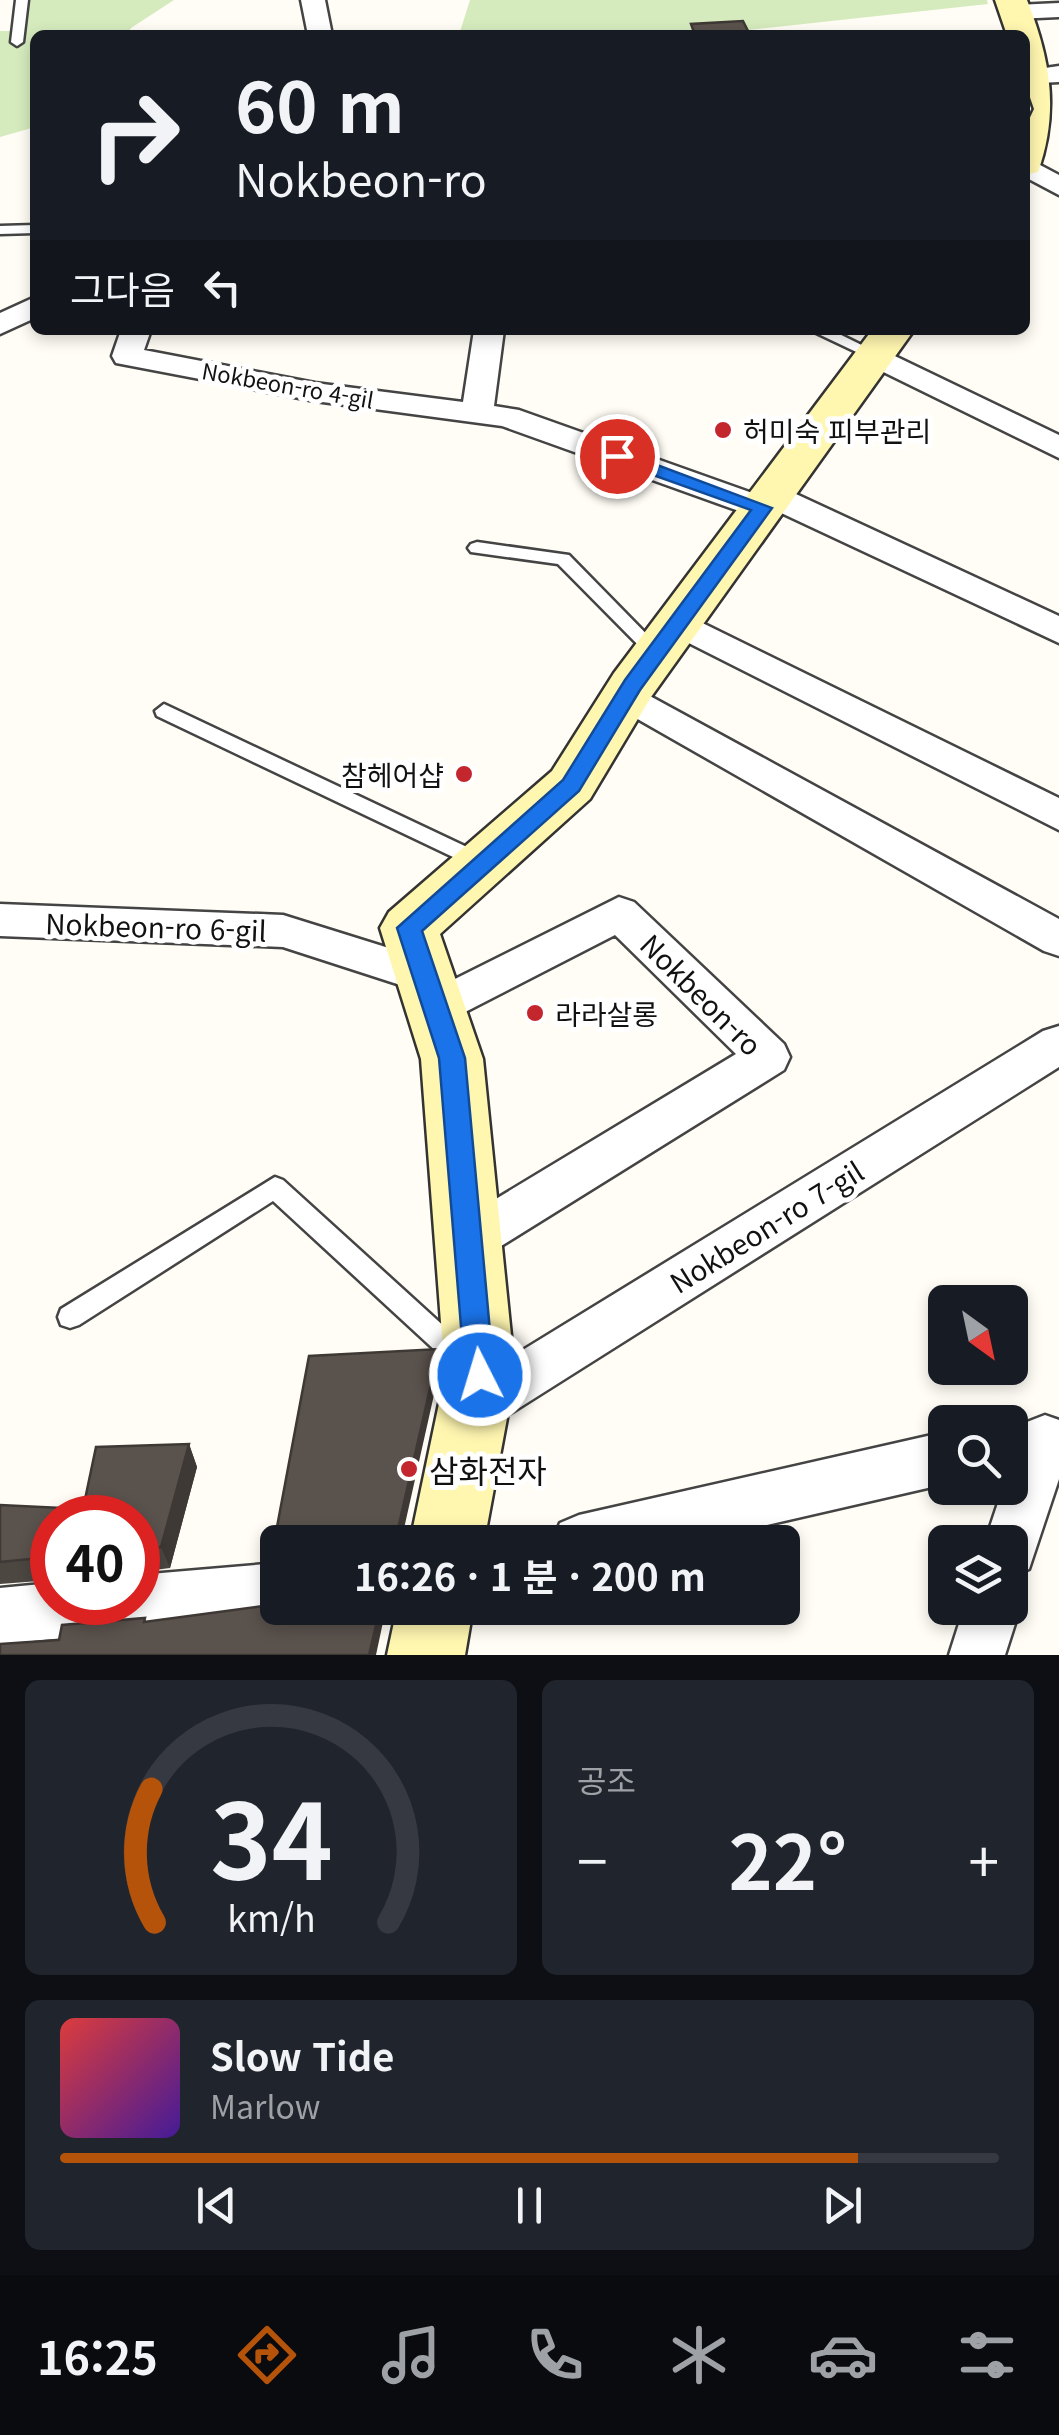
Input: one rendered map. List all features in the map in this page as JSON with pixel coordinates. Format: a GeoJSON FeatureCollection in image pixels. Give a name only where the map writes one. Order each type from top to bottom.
{"type":"FeatureCollection","features":[{"type":"Feature","properties":{"kind":"street"},"geometry":{"type":"LineString","coordinates":[[313,0],[319,30]]}},
{"type":"Feature","properties":{"kind":"street"},"geometry":{"type":"LineString","coordinates":[[1013,6],[1059,10]]}},
{"type":"Feature","properties":{"kind":"street"},"geometry":{"type":"LineString","coordinates":[[1013,6],[1025,30]]}},
{"type":"Feature","properties":{"kind":"street"},"geometry":{"type":"LineString","coordinates":[[1030,41],[1052,87],[1052,109],[1036,156],[1059,188]]}},
{"type":"Feature","properties":{"kind":"street"},"geometry":{"type":"LineString","coordinates":[[0,325],[30,309]]}},
{"type":"Feature","properties":{"kind":"street","name":"Nokbeon-ro 4-gil"},"geometry":{"type":"LineString","coordinates":[[134,335],[126,356],[315,392],[508,416],[767,502]]}},
{"type":"Feature","properties":{"kind":"street"},"geometry":{"type":"LineString","coordinates":[[477,413],[488,335]]}},
{"type":"Feature","properties":{"kind":"street"},"geometry":{"type":"LineString","coordinates":[[450,1525],[477,1392],[468,1241],[452,1058],[409,928],[571,786],[626,696],[884,342],[1059,448]]}},
{"type":"Feature","properties":{"kind":"street"},"geometry":{"type":"LineString","coordinates":[[767,502],[1059,631]]}},
{"type":"Feature","properties":{"kind":"street"},"geometry":{"type":"LineString","coordinates":[[667,638],[1059,815]]}},
{"type":"Feature","properties":{"kind":"street"},"geometry":{"type":"LineString","coordinates":[[626,696],[1059,939]]}},
{"type":"Feature","properties":{"kind":"street","name":"Nokbeon-ro"},"geometry":{"type":"LineString","coordinates":[[430,992],[620,912],[768,1058],[468,1241]]}},
{"type":"Feature","properties":{"kind":"street","name":"Nokbeon-ro 6-gil"},"geometry":{"type":"LineString","coordinates":[[0,920],[283,932],[430,992]]}},
{"type":"Feature","properties":{"kind":"street","name":"Nokbeon-ro 7-gil"},"geometry":{"type":"LineString","coordinates":[[477,1392],[1059,1044]]}},
{"type":"Feature","properties":{"kind":"street"},"geometry":{"type":"LineString","coordinates":[[1016,1525],[1038,1441]]}},
{"type":"Feature","properties":{"kind":"street"},"geometry":{"type":"LineString","coordinates":[[652,1525],[928,1462]]}},
{"type":"Feature","properties":{"kind":"street"},"geometry":{"type":"LineString","coordinates":[[0,1616],[260,1592]]}},
{"type":"Feature","properties":{"kind":"street"},"geometry":{"type":"LineString","coordinates":[[426,1655],[432,1625]]}},
{"type":"Feature","properties":{"kind":"street"},"geometry":{"type":"LineString","coordinates":[[976,1655],[986,1625]]}},
{"type":"Feature","properties":{"kind":"lane"},"geometry":{"type":"LineString","coordinates":[[17,42],[22,0]]}},
{"type":"Feature","properties":{"kind":"lane"},"geometry":{"type":"LineString","coordinates":[[1,230],[30,229]]}},
{"type":"Feature","properties":{"kind":"lane"},"geometry":{"type":"LineString","coordinates":[[846,335],[884,342]]}},
{"type":"Feature","properties":{"kind":"lane"},"geometry":{"type":"LineString","coordinates":[[477,548],[563,559],[667,638]]}},
{"type":"Feature","properties":{"kind":"lane"},"geometry":{"type":"LineString","coordinates":[[164,712],[483,862]]}},
{"type":"Feature","properties":{"kind":"lane"},"geometry":{"type":"LineString","coordinates":[[70,1317],[275,1187],[477,1392]]}},
{"type":"Feature","properties":{"kind":"green space"},"geometry":{"type":"Polygon","coordinates":[[[26,0],[174,0],[130,30],[30,30],[30,128],[0,137],[0,31],[14,31],[26,0]]]}},
{"type":"Feature","properties":{"kind":"green space"},"geometry":{"type":"Polygon","coordinates":[[[470,0],[987,0],[988,4],[749,30],[461,30],[470,0]]]}},
{"type":"Feature","properties":{"kind":"building"},"geometry":{"type":"Polygon","coordinates":[[[743,21],[748,30],[693,30],[691,24],[743,21]]]}},
{"type":"Feature","properties":{"kind":"building"},"geometry":{"type":"Polygon","coordinates":[[[439,1349],[399,1525],[277,1525],[309,1356],[439,1349]]]}},
{"type":"Feature","properties":{"kind":"building"},"geometry":{"type":"Polygon","coordinates":[[[189,1444],[161,1547],[160,1495],[86,1495],[96,1447],[189,1444]]]}},
{"type":"Feature","properties":{"kind":"building"},"geometry":{"type":"Polygon","coordinates":[[[0,1505],[30,1506],[30,1559],[0,1562],[0,1505]]]}},
{"type":"Feature","properties":{"kind":"building"},"geometry":{"type":"Polygon","coordinates":[[[260,1606],[260,1625],[376,1625],[369,1655],[0,1655],[0,1644],[59,1640],[62,1625],[160,1625],[160,1620],[260,1606]]]}},
{"type":"Feature","properties":{"kind":"place","name":"허미숙 피부관리"},"geometry":{"type":"Point","coordinates":[723,430]}},
{"type":"Feature","properties":{"kind":"place","name":"참헤어샵"},"geometry":{"type":"Point","coordinates":[464,774]}},
{"type":"Feature","properties":{"kind":"place","name":"라라살롱"},"geometry":{"type":"Point","coordinates":[535,1013]}},
{"type":"Feature","properties":{"kind":"place","name":"삼화전자"},"geometry":{"type":"Point","coordinates":[409,1469]}},
{"type":"Feature","properties":{"kind":"route"},"geometry":{"type":"LineString","coordinates":[[480,1375],[452,1058],[409,928],[571,786],[632,685],[762,508],[617,456]]}}]}
